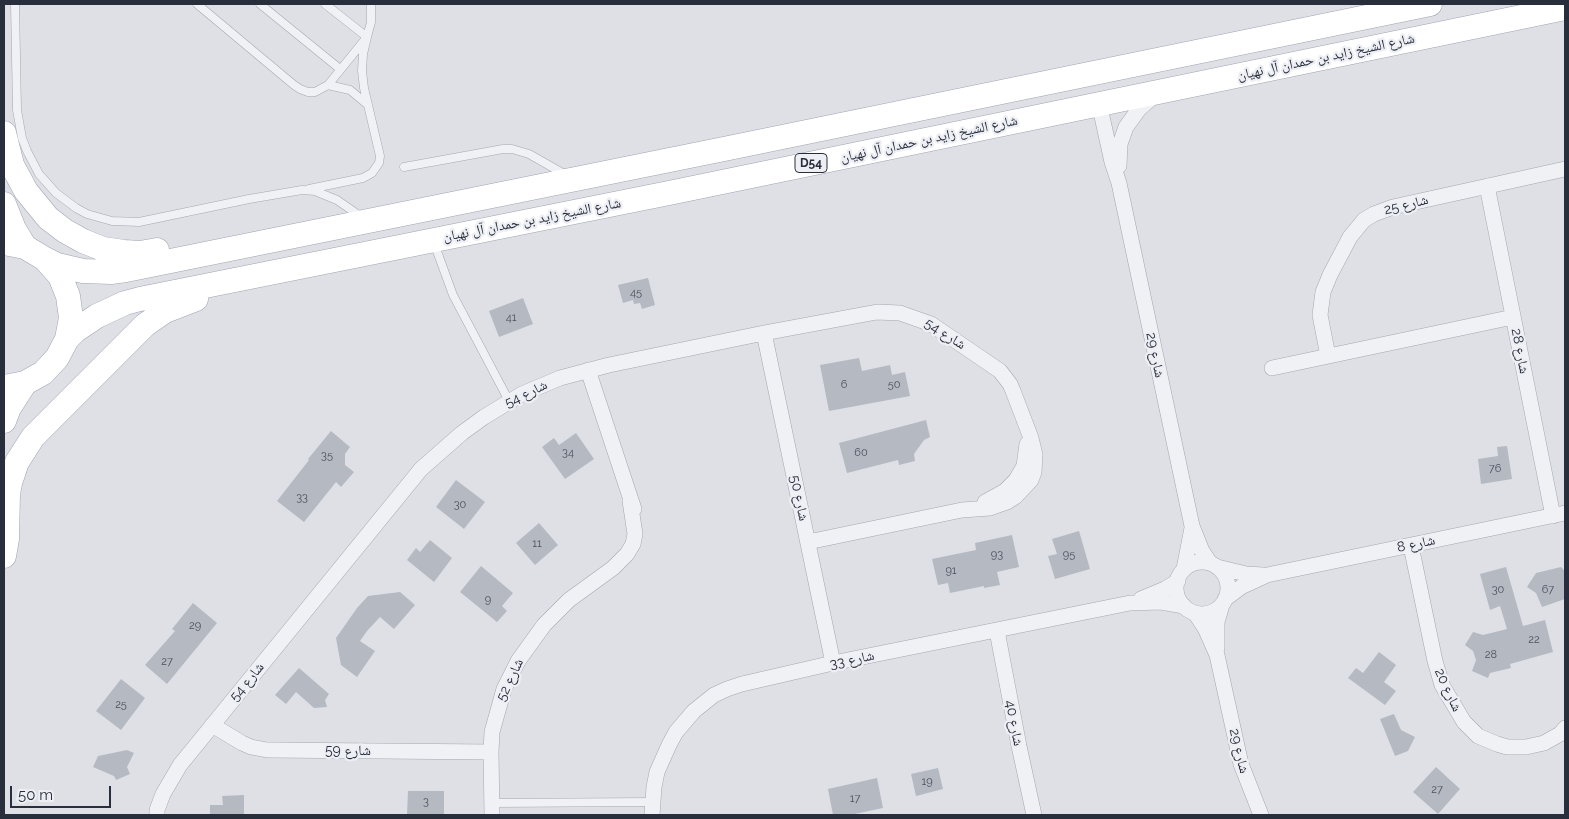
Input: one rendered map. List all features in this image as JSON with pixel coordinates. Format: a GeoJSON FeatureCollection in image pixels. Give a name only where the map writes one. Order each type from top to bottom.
{"type":"FeatureCollection","features":[{"type":"Feature","properties":{"kind":"main road","name":"D54"},"geometry":{"type":"LineString","coordinates":[[45,259],[63,267],[83,271],[111,272],[573,180],[1417,5]]}},
{"type":"Feature","properties":{"kind":"main road","name":"شارع الشيخ زايد بن حمدان آل نهيان"},"geometry":{"type":"LineString","coordinates":[[67,339],[76,330],[97,316],[125,303],[1565,8]]}},
{"type":"Feature","properties":{"kind":"main road"},"geometry":{"type":"LineString","coordinates":[[1099,104],[1103,87],[1107,82],[1147,71],[1164,63],[1172,56]]}},
{"type":"Feature","properties":{"kind":"main road"},"geometry":{"type":"LineString","coordinates":[[4,133],[12,165],[26,191],[48,218],[65,231],[83,241],[103,248],[140,253],[213,243],[230,248]]}},
{"type":"Feature","properties":{"kind":"main road"},"geometry":{"type":"LineString","coordinates":[[4,204],[14,229],[14,245],[45,259],[60,276],[68,296],[71,318],[67,339],[57,358],[43,373],[14,385],[13,402],[4,421]]}},
{"type":"Feature","properties":{"kind":"main road"},"geometry":{"type":"LineString","coordinates":[[4,556],[7,539],[10,483],[17,462],[38,431],[145,325],[188,301],[241,289],[247,286],[254,276]]}},
{"type":"Feature","properties":{"kind":"street","name":"شارع 29"},"geometry":{"type":"LineString","coordinates":[[1119,183],[1120,144],[1126,127],[1139,109],[1160,91]]}},
{"type":"Feature","properties":{"kind":"street","name":"شارع 29"},"geometry":{"type":"LineString","coordinates":[[1099,104],[1112,162],[1119,183],[1192,526],[1202,551],[1214,565]]}},
{"type":"Feature","properties":{"kind":"street","name":"شارع 25"},"geometry":{"type":"LineString","coordinates":[[1328,356],[1320,315],[1323,292],[1350,236],[1364,220],[1383,210],[1565,169]]}},
{"type":"Feature","properties":{"kind":"street","name":"شارع 28"},"geometry":{"type":"LineString","coordinates":[[1487,186],[1513,317],[1559,514]]}},
{"type":"Feature","properties":{"kind":"street","name":"شارع 54"},"geometry":{"type":"LineString","coordinates":[[157,815],[163,794],[180,765],[421,469],[462,433],[509,401],[538,386],[588,370],[764,333],[877,312],[900,313],[921,319],[1000,371],[1010,384],[1027,430],[1026,459],[1016,480],[998,495],[962,510],[808,542]]}},
{"type":"Feature","properties":{"kind":"street"},"geometry":{"type":"LineString","coordinates":[[1272,368],[1513,317]]}},
{"type":"Feature","properties":{"kind":"street","name":"شارع 50"},"geometry":{"type":"LineString","coordinates":[[764,333],[833,663]]}},
{"type":"Feature","properties":{"kind":"street","name":"شارع 52"},"geometry":{"type":"LineString","coordinates":[[492,809],[492,732],[507,682],[518,661],[544,625],[570,600],[624,558],[633,544],[635,529],[630,501],[588,370]]}},
{"type":"Feature","properties":{"kind":"street","name":"شارع 8"},"geometry":{"type":"LineString","coordinates":[[1224,602],[1241,587],[1267,575],[1559,514]]}},
{"type":"Feature","properties":{"kind":"street","name":"شارع 29"},"geometry":{"type":"LineString","coordinates":[[1181,575],[1192,526]]}},
{"type":"Feature","properties":{"kind":"street","name":"شارع 20"},"geometry":{"type":"LineString","coordinates":[[1411,546],[1435,661],[1442,685],[1464,722],[1478,736],[1507,747],[1526,747],[1544,743],[1560,734],[1565,728]]}},
{"type":"Feature","properties":{"kind":"street"},"geometry":{"type":"LineString","coordinates":[[1197,562],[1214,565],[1226,578],[1228,586],[1224,602],[1209,613],[1189,609],[1177,594],[1181,575],[1197,562]]}},
{"type":"Feature","properties":{"kind":"street","name":"شارع 8"},"geometry":{"type":"LineString","coordinates":[[1214,565],[1246,574],[1267,575]]}},
{"type":"Feature","properties":{"kind":"street","name":"شارع 33"},"geometry":{"type":"LineString","coordinates":[[652,809],[657,772],[668,744],[685,720],[703,702],[727,689],[833,663],[1130,603],[1165,589],[1181,575]]}},
{"type":"Feature","properties":{"kind":"street","name":"شارع 33"},"geometry":{"type":"LineString","coordinates":[[1130,603],[1162,602],[1189,609]]}},
{"type":"Feature","properties":{"kind":"street","name":"شارع 29"},"geometry":{"type":"LineString","coordinates":[[1217,655],[1217,622],[1224,602]]}},
{"type":"Feature","properties":{"kind":"street","name":"شارع 29"},"geometry":{"type":"LineString","coordinates":[[1189,609],[1207,633],[1217,655],[1241,764],[1261,815]]}},
{"type":"Feature","properties":{"kind":"street","name":"شارع 40"},"geometry":{"type":"LineString","coordinates":[[997,631],[1034,815]]}},
{"type":"Feature","properties":{"kind":"street","name":"شارع 59"},"geometry":{"type":"LineString","coordinates":[[212,725],[242,744],[268,750],[491,752]]}},
{"type":"Feature","properties":{"kind":"lane"},"geometry":{"type":"LineString","coordinates":[[15,4],[16,110],[26,151],[39,174],[56,194],[88,214],[119,222],[138,222],[368,176],[376,168],[380,156],[362,71],[363,54],[371,22],[371,4]]}},
{"type":"Feature","properties":{"kind":"lane"},"geometry":{"type":"LineString","coordinates":[[197,4],[300,89],[315,92],[328,84],[367,37]]}},
{"type":"Feature","properties":{"kind":"lane"},"geometry":{"type":"LineString","coordinates":[[260,4],[340,69]]}},
{"type":"Feature","properties":{"kind":"lane"},"geometry":{"type":"LineString","coordinates":[[326,4],[367,37]]}},
{"type":"Feature","properties":{"kind":"lane"},"geometry":{"type":"LineString","coordinates":[[328,84],[350,90],[368,105]]}},
{"type":"Feature","properties":{"kind":"lane"},"geometry":{"type":"LineString","coordinates":[[404,167],[503,148],[529,154],[573,180]]}},
{"type":"Feature","properties":{"kind":"lane"},"geometry":{"type":"LineString","coordinates":[[302,190],[315,191],[337,200],[366,221]]}},
{"type":"Feature","properties":{"kind":"lane"},"geometry":{"type":"LineString","coordinates":[[434,240],[454,295],[509,401]]}},
{"type":"Feature","properties":{"kind":"lane"},"geometry":{"type":"LineString","coordinates":[[492,809],[652,809]]}},
{"type":"Feature","properties":{"kind":"building"},"geometry":{"type":"Polygon","coordinates":[[[648,278],[655,305],[642,309],[640,303],[634,304],[633,300],[623,303],[618,285],[648,278]]]}},
{"type":"Feature","properties":{"kind":"building"},"geometry":{"type":"Polygon","coordinates":[[[523,298],[533,324],[499,337],[489,311],[523,298]]]}},
{"type":"Feature","properties":{"kind":"building"},"geometry":{"type":"Polygon","coordinates":[[[859,358],[862,371],[890,365],[892,375],[905,372],[910,396],[829,411],[820,365],[859,358]]]}},
{"type":"Feature","properties":{"kind":"building"},"geometry":{"type":"Polygon","coordinates":[[[926,420],[930,437],[924,440],[914,454],[915,461],[899,465],[898,460],[847,473],[839,443],[926,420]]]}},
{"type":"Feature","properties":{"kind":"building"},"geometry":{"type":"Polygon","coordinates":[[[331,431],[350,447],[345,454],[345,465],[354,472],[341,487],[336,482],[304,522],[277,501],[331,431]]]}},
{"type":"Feature","properties":{"kind":"building"},"geometry":{"type":"Polygon","coordinates":[[[576,433],[594,459],[565,479],[542,447],[554,438],[559,445],[576,433]]]}},
{"type":"Feature","properties":{"kind":"building"},"geometry":{"type":"Polygon","coordinates":[[[1507,446],[1512,479],[1481,484],[1478,459],[1498,456],[1497,447],[1507,446]]]}},
{"type":"Feature","properties":{"kind":"building"},"geometry":{"type":"Polygon","coordinates":[[[456,480],[485,502],[464,529],[436,507],[456,480]]]}},
{"type":"Feature","properties":{"kind":"building"},"geometry":{"type":"Polygon","coordinates":[[[539,523],[558,545],[535,565],[516,543],[539,523]]]}},
{"type":"Feature","properties":{"kind":"building"},"geometry":{"type":"Polygon","coordinates":[[[1079,531],[1090,569],[1055,579],[1048,556],[1057,554],[1052,539],[1079,531]]]}},
{"type":"Feature","properties":{"kind":"building"},"geometry":{"type":"Polygon","coordinates":[[[1012,535],[1019,567],[997,572],[1000,585],[984,588],[984,586],[950,593],[948,583],[938,585],[932,559],[976,550],[975,543],[1012,535]]]}},
{"type":"Feature","properties":{"kind":"building"},"geometry":{"type":"Polygon","coordinates":[[[430,540],[452,558],[434,582],[407,560],[416,548],[420,552],[430,540]]]}},
{"type":"Feature","properties":{"kind":"building"},"geometry":{"type":"Polygon","coordinates":[[[481,566],[513,593],[502,606],[507,611],[497,622],[460,592],[481,566]]]}},
{"type":"Feature","properties":{"kind":"building"},"geometry":{"type":"Polygon","coordinates":[[[1506,567],[1523,626],[1545,620],[1553,652],[1510,664],[1511,668],[1490,673],[1488,678],[1472,671],[1476,660],[1473,651],[1465,645],[1473,632],[1483,635],[1507,629],[1500,606],[1490,610],[1480,574],[1506,567]]]}},
{"type":"Feature","properties":{"kind":"building"},"geometry":{"type":"Polygon","coordinates":[[[1561,567],[1565,571],[1565,599],[1542,607],[1536,593],[1527,587],[1536,573],[1561,567]]]}},
{"type":"Feature","properties":{"kind":"building"},"geometry":{"type":"Polygon","coordinates":[[[400,592],[415,605],[394,629],[380,617],[367,631],[360,641],[375,651],[357,677],[341,665],[336,638],[368,596],[400,592]]]}},
{"type":"Feature","properties":{"kind":"building"},"geometry":{"type":"Polygon","coordinates":[[[193,603],[217,623],[167,684],[145,665],[175,631],[172,629],[193,603]]]}},
{"type":"Feature","properties":{"kind":"building"},"geometry":{"type":"Polygon","coordinates":[[[1379,652],[1396,665],[1384,682],[1396,691],[1385,705],[1348,678],[1356,668],[1363,673],[1379,652]]]}},
{"type":"Feature","properties":{"kind":"building"},"geometry":{"type":"Polygon","coordinates":[[[299,668],[329,694],[325,700],[327,707],[314,708],[296,692],[286,704],[275,695],[299,668]]]}},
{"type":"Feature","properties":{"kind":"building"},"geometry":{"type":"Polygon","coordinates":[[[121,679],[145,698],[121,730],[96,711],[121,679]]]}},
{"type":"Feature","properties":{"kind":"building"},"geometry":{"type":"Polygon","coordinates":[[[1394,714],[1401,730],[1415,737],[1408,751],[1395,756],[1380,719],[1394,714]]]}},
{"type":"Feature","properties":{"kind":"building"},"geometry":{"type":"Polygon","coordinates":[[[127,750],[134,753],[127,767],[130,774],[116,780],[114,776],[93,767],[98,756],[127,750]]]}},
{"type":"Feature","properties":{"kind":"building"},"geometry":{"type":"Polygon","coordinates":[[[1436,767],[1460,789],[1438,814],[1413,792],[1436,767]]]}},
{"type":"Feature","properties":{"kind":"building"},"geometry":{"type":"Polygon","coordinates":[[[938,768],[943,789],[916,796],[911,774],[938,768]]]}},
{"type":"Feature","properties":{"kind":"building"},"geometry":{"type":"Polygon","coordinates":[[[877,778],[883,808],[850,815],[833,815],[828,789],[877,778]]]}},
{"type":"Feature","properties":{"kind":"building"},"geometry":{"type":"Polygon","coordinates":[[[408,791],[444,791],[444,815],[407,815],[408,791]]]}},
{"type":"Feature","properties":{"kind":"building"},"geometry":{"type":"Polygon","coordinates":[[[244,795],[244,815],[210,815],[210,805],[223,805],[222,796],[244,795]]]}}]}
